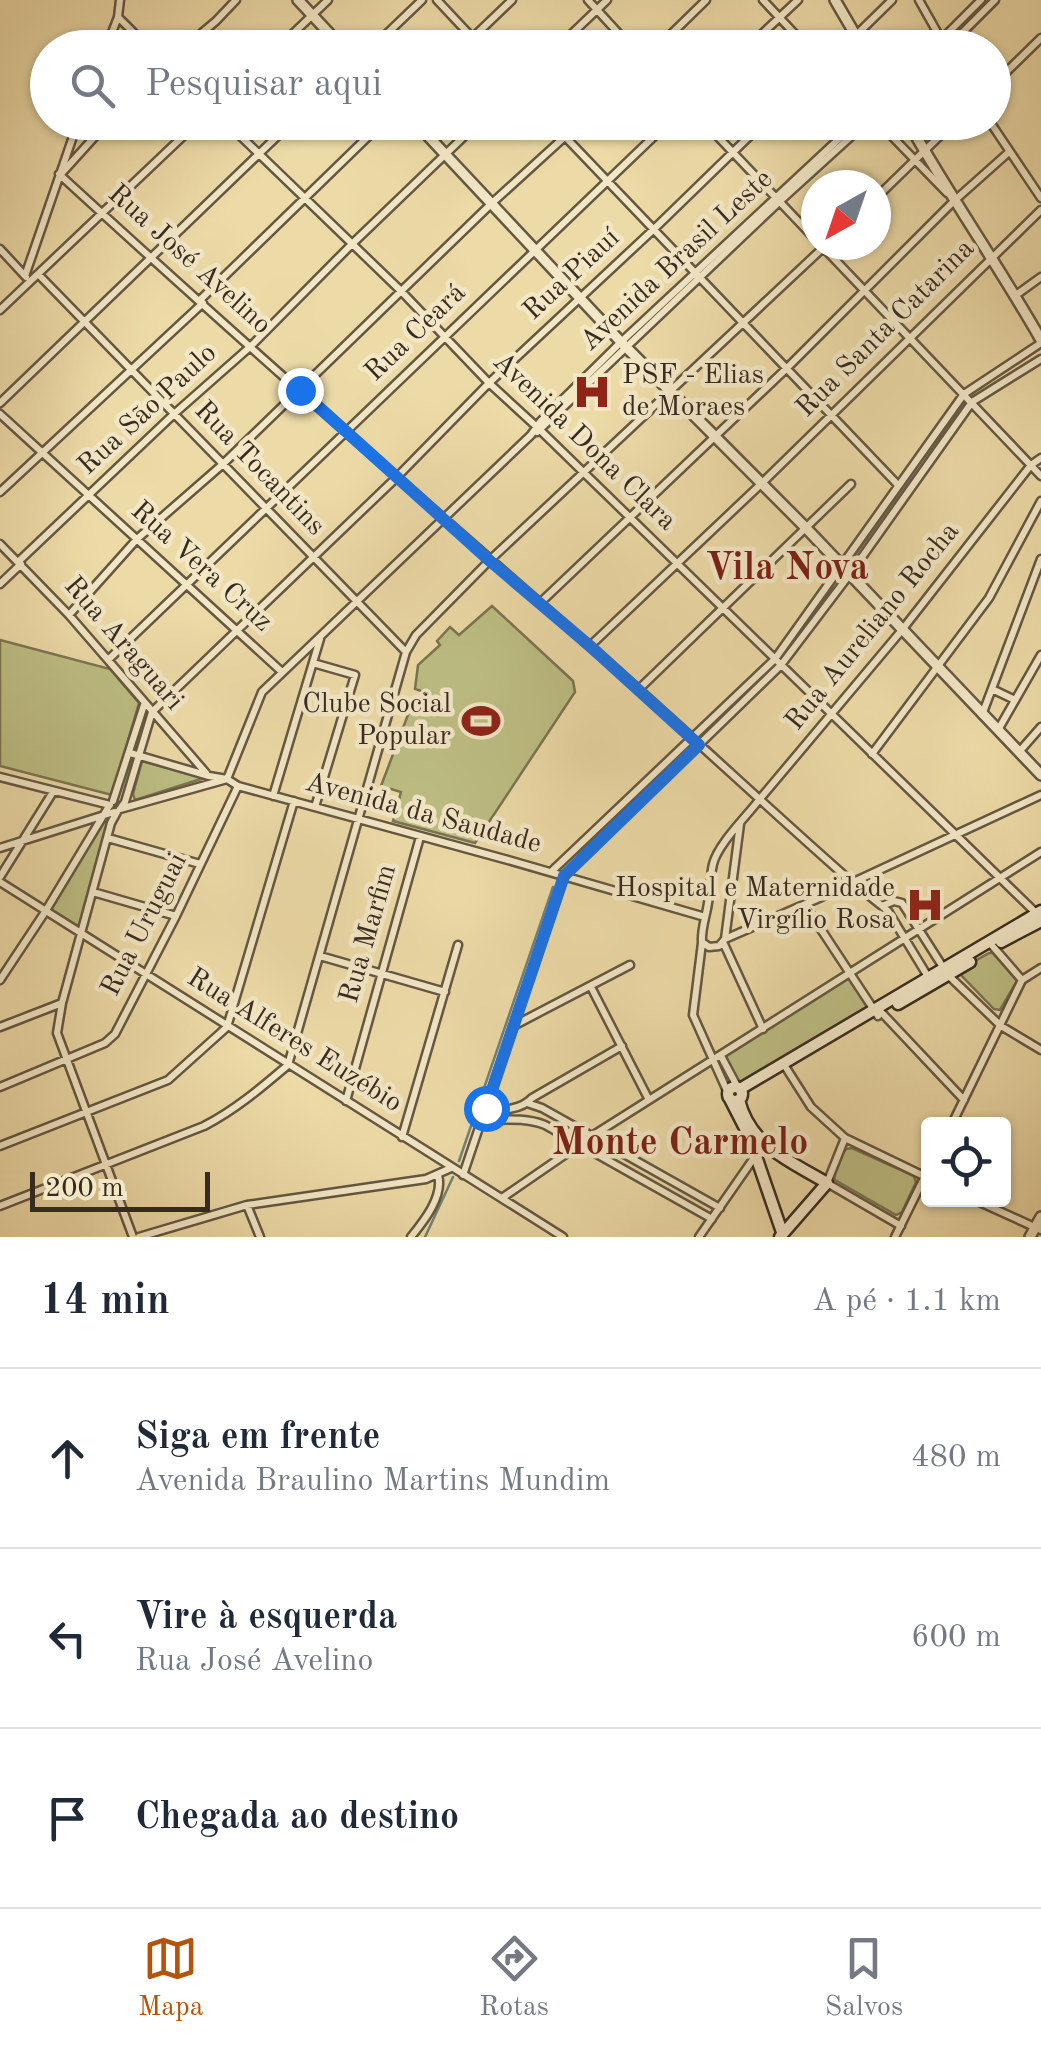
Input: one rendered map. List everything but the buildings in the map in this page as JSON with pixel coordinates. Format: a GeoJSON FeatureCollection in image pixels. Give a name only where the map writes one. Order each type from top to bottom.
{"type":"FeatureCollection","features":[{"type":"Feature","properties":{"kind":"main road"},"geometry":{"type":"LineString","coordinates":[[736,1094],[1040,916]]}},
{"type":"Feature","properties":{"kind":"main road"},"geometry":{"type":"LineString","coordinates":[[736,1094],[750,1126],[764,1145],[827,1183],[781,1234],[736,1094]]}},
{"type":"Feature","properties":{"kind":"street"},"geometry":{"type":"LineString","coordinates":[[113,30],[120,0]]}},
{"type":"Feature","properties":{"kind":"street"},"geometry":{"type":"LineString","coordinates":[[204,30],[236,0]]}},
{"type":"Feature","properties":{"kind":"street"},"geometry":{"type":"LineString","coordinates":[[298,0],[326,30]]}},
{"type":"Feature","properties":{"kind":"street"},"geometry":{"type":"LineString","coordinates":[[297,30],[328,0]]}},
{"type":"Feature","properties":{"kind":"street"},"geometry":{"type":"LineString","coordinates":[[391,30],[422,0]]}},
{"type":"Feature","properties":{"kind":"street"},"geometry":{"type":"LineString","coordinates":[[437,0],[465,30]]}},
{"type":"Feature","properties":{"kind":"street"},"geometry":{"type":"LineString","coordinates":[[480,30],[512,0]]}},
{"type":"Feature","properties":{"kind":"street"},"geometry":{"type":"LineString","coordinates":[[588,0],[615,30]]}},
{"type":"Feature","properties":{"kind":"street"},"geometry":{"type":"LineString","coordinates":[[576,30],[607,0]]}},
{"type":"Feature","properties":{"kind":"street"},"geometry":{"type":"LineString","coordinates":[[676,30],[706,0]]}},
{"type":"Feature","properties":{"kind":"street"},"geometry":{"type":"LineString","coordinates":[[762,0],[791,30]]}},
{"type":"Feature","properties":{"kind":"street"},"geometry":{"type":"LineString","coordinates":[[766,30],[798,0]]}},
{"type":"Feature","properties":{"kind":"street"},"geometry":{"type":"LineString","coordinates":[[835,0],[852,30]]}},
{"type":"Feature","properties":{"kind":"street"},"geometry":{"type":"LineString","coordinates":[[861,30],[892,0]]}},
{"type":"Feature","properties":{"kind":"street"},"geometry":{"type":"LineString","coordinates":[[918,0],[935,30]]}},
{"type":"Feature","properties":{"kind":"street"},"geometry":{"type":"LineString","coordinates":[[965,30],[994,0]]}},
{"type":"Feature","properties":{"kind":"street"},"geometry":{"type":"LineString","coordinates":[[951,30],[980,1],[986,9]]}},
{"type":"Feature","properties":{"kind":"street"},"geometry":{"type":"LineString","coordinates":[[118,17],[131,30]]}},
{"type":"Feature","properties":{"kind":"street"},"geometry":{"type":"LineString","coordinates":[[1011,67],[1041,38]]}},
{"type":"Feature","properties":{"kind":"street"},"geometry":{"type":"LineString","coordinates":[[28,279],[71,140]]}},
{"type":"Feature","properties":{"kind":"street"},"geometry":{"type":"LineString","coordinates":[[59,174],[91,140]]}},
{"type":"Feature","properties":{"kind":"street"},"geometry":{"type":"LineString","coordinates":[[0,310],[28,279],[38,274],[179,140]]}},
{"type":"Feature","properties":{"kind":"street","name":"Avenida Dona Clara"},"geometry":{"type":"LineString","coordinates":[[244,140],[400,291],[489,384],[1040,916]]}},
{"type":"Feature","properties":{"kind":"street"},"geometry":{"type":"LineString","coordinates":[[0,403],[273,140]]}},
{"type":"Feature","properties":{"kind":"street"},"geometry":{"type":"LineString","coordinates":[[0,492],[202,302],[365,140]]}},
{"type":"Feature","properties":{"kind":"street"},"geometry":{"type":"LineString","coordinates":[[432,140],[1041,776]]}},
{"type":"Feature","properties":{"kind":"street","name":"Rua São Paulo"},"geometry":{"type":"LineString","coordinates":[[0,584],[89,494],[251,346],[460,140]]}},
{"type":"Feature","properties":{"kind":"street"},"geometry":{"type":"LineString","coordinates":[[68,614],[137,539],[223,464],[492,203],[563,140]]}},
{"type":"Feature","properties":{"kind":"street"},"geometry":{"type":"LineString","coordinates":[[567,140],[898,485]]}},
{"type":"Feature","properties":{"kind":"street","name":"Rua Ceará"},"geometry":{"type":"LineString","coordinates":[[108,660],[650,140]]}},
{"type":"Feature","properties":{"kind":"street"},"geometry":{"type":"LineString","coordinates":[[721,140],[801,223]]}},
{"type":"Feature","properties":{"kind":"street","name":"Rua Piauí"},"geometry":{"type":"LineString","coordinates":[[152,712],[747,140]]}},
{"type":"Feature","properties":{"kind":"street","name":"Avenida Brasil Leste"},"geometry":{"type":"LineString","coordinates":[[823,158],[840,140]]}},
{"type":"Feature","properties":{"kind":"street","name":"Avenida Brasil Leste"},"geometry":{"type":"LineString","coordinates":[[227,779],[262,692],[624,344],[845,140]]}},
{"type":"Feature","properties":{"kind":"street"},"geometry":{"type":"LineString","coordinates":[[896,140],[954,200]]}},
{"type":"Feature","properties":{"kind":"street"},"geometry":{"type":"LineString","coordinates":[[846,570],[898,485],[964,394],[1041,342],[918,140]]}},
{"type":"Feature","properties":{"kind":"street"},"geometry":{"type":"LineString","coordinates":[[891,183],[936,140]]}},
{"type":"Feature","properties":{"kind":"street"},"geometry":{"type":"LineString","coordinates":[[1001,140],[1041,198]]}},
{"type":"Feature","properties":{"kind":"street"},"geometry":{"type":"LineString","coordinates":[[540,603],[787,368],[954,200],[1009,152]]}},
{"type":"Feature","properties":{"kind":"street","name":"Rua José Avelino"},"geometry":{"type":"LineString","coordinates":[[59,174],[853,883],[882,906],[902,902],[946,972],[1002,1026],[1041,1050]]}},
{"type":"Feature","properties":{"kind":"street","name":"Rua Santa Catarina"},"geometry":{"type":"LineString","coordinates":[[590,646],[1041,210]]}},
{"type":"Feature","properties":{"kind":"street"},"geometry":{"type":"LineString","coordinates":[[0,249],[28,279]]}},
{"type":"Feature","properties":{"kind":"street"},"geometry":{"type":"LineString","coordinates":[[0,1206],[223,1116],[288,1065],[406,652],[416,635],[806,260]]}},
{"type":"Feature","properties":{"kind":"street"},"geometry":{"type":"LineString","coordinates":[[837,260],[1041,476]]}},
{"type":"Feature","properties":{"kind":"street","name":"Rua Tocantins"},"geometry":{"type":"LineString","coordinates":[[38,274],[406,652]]}},
{"type":"Feature","properties":{"kind":"street"},"geometry":{"type":"LineString","coordinates":[[1016,296],[1041,277]]}},
{"type":"Feature","properties":{"kind":"street"},"geometry":{"type":"LineString","coordinates":[[558,874],[699,745],[778,662],[972,402],[1041,360]]}},
{"type":"Feature","properties":{"kind":"street","name":"Rua Vera Cruz"},"geometry":{"type":"LineString","coordinates":[[0,414],[282,672]]}},
{"type":"Feature","properties":{"kind":"street","name":"Rua Aureliano Rocha"},"geometry":{"type":"LineString","coordinates":[[720,849],[902,630],[1031,465],[1041,458]]}},
{"type":"Feature","properties":{"kind":"street"},"geometry":{"type":"LineString","coordinates":[[638,690],[851,484]]}},
{"type":"Feature","properties":{"kind":"street"},"geometry":{"type":"LineString","coordinates":[[872,754],[989,598],[1041,501]]}},
{"type":"Feature","properties":{"kind":"street","name":"Rua Araguari"},"geometry":{"type":"LineString","coordinates":[[0,544],[68,614],[209,776]]}},
{"type":"Feature","properties":{"kind":"street"},"geometry":{"type":"LineString","coordinates":[[982,715],[1041,560]]}},
{"type":"Feature","properties":{"kind":"street"},"geometry":{"type":"LineString","coordinates":[[273,796],[320,636]]}},
{"type":"Feature","properties":{"kind":"street"},"geometry":{"type":"LineString","coordinates":[[998,731],[1041,655]]}},
{"type":"Feature","properties":{"kind":"street"},"geometry":{"type":"LineString","coordinates":[[463,1175],[514,1026],[558,874],[690,738],[778,662]]}},
{"type":"Feature","properties":{"kind":"street"},"geometry":{"type":"LineString","coordinates":[[313,663],[355,675],[315,808]]}},
{"type":"Feature","properties":{"kind":"street"},"geometry":{"type":"LineString","coordinates":[[992,689],[1015,700]]}},
{"type":"Feature","properties":{"kind":"street"},"geometry":{"type":"LineString","coordinates":[[134,755],[145,704]]}},
{"type":"Feature","properties":{"kind":"street"},"geometry":{"type":"LineString","coordinates":[[152,712],[115,808],[57,1033],[136,1237],[246,1205],[426,1180],[451,1168]]}},
{"type":"Feature","properties":{"kind":"street"},"geometry":{"type":"LineString","coordinates":[[1019,752],[1041,726]]}},
{"type":"Feature","properties":{"kind":"street","name":"Avenida da Saudade"},"geometry":{"type":"LineString","coordinates":[[134,755],[705,917]]}},
{"type":"Feature","properties":{"kind":"street"},"geometry":{"type":"LineString","coordinates":[[0,777],[115,808]]}},
{"type":"Feature","properties":{"kind":"street"},"geometry":{"type":"LineString","coordinates":[[0,848],[102,817],[115,808],[227,779]]}},
{"type":"Feature","properties":{"kind":"street","name":"Rua Uruguai"},"geometry":{"type":"LineString","coordinates":[[0,1086],[110,1039],[176,916],[238,786]]}},
{"type":"Feature","properties":{"kind":"street"},"geometry":{"type":"LineString","coordinates":[[0,880],[53,792]]}},
{"type":"Feature","properties":{"kind":"street"},"geometry":{"type":"LineString","coordinates":[[702,942],[714,948],[1041,795]]}},
{"type":"Feature","properties":{"kind":"street"},"geometry":{"type":"LineString","coordinates":[[0,1146],[168,1080],[227,1027],[294,801]]}},
{"type":"Feature","properties":{"kind":"street"},"geometry":{"type":"LineString","coordinates":[[0,980],[102,817]]}},
{"type":"Feature","properties":{"kind":"street"},"geometry":{"type":"LineString","coordinates":[[740,824],[724,941],[763,1029]]}},
{"type":"Feature","properties":{"kind":"street"},"geometry":{"type":"LineString","coordinates":[[108,838],[200,864]]}},
{"type":"Feature","properties":{"kind":"street","name":"Rua Marfim"},"geometry":{"type":"LineString","coordinates":[[346,1101],[420,838]]}},
{"type":"Feature","properties":{"kind":"street"},"geometry":{"type":"LineString","coordinates":[[734,855],[720,849],[713,861],[693,1015],[712,1062],[736,1094]]}},
{"type":"Feature","properties":{"kind":"street"},"geometry":{"type":"LineString","coordinates":[[502,1198],[592,1136],[1041,852]]}},
{"type":"Feature","properties":{"kind":"street","name":"Rua Alferes Euzébio"},"geometry":{"type":"LineString","coordinates":[[0,880],[563,1237]]}},
{"type":"Feature","properties":{"kind":"street"},"geometry":{"type":"LineString","coordinates":[[93,892],[176,916]]}},
{"type":"Feature","properties":{"kind":"street"},"geometry":{"type":"LineString","coordinates":[[805,905],[878,1013],[964,1100]]}},
{"type":"Feature","properties":{"kind":"street"},"geometry":{"type":"LineString","coordinates":[[882,906],[930,981]]}},
{"type":"Feature","properties":{"kind":"street"},"geometry":{"type":"LineString","coordinates":[[402,1136],[458,945]]}},
{"type":"Feature","properties":{"kind":"street"},"geometry":{"type":"LineString","coordinates":[[991,945],[1022,980]]}},
{"type":"Feature","properties":{"kind":"street"},"geometry":{"type":"LineString","coordinates":[[320,956],[445,992]]}},
{"type":"Feature","properties":{"kind":"street"},"geometry":{"type":"LineString","coordinates":[[514,1026],[630,965]]}},
{"type":"Feature","properties":{"kind":"street"},"geometry":{"type":"LineString","coordinates":[[956,1117],[1022,980],[1041,968]]}},
{"type":"Feature","properties":{"kind":"street"},"geometry":{"type":"LineString","coordinates":[[591,987],[649,1100]]}},
{"type":"Feature","properties":{"kind":"street"},"geometry":{"type":"LineString","coordinates":[[0,1027],[62,1003]]}},
{"type":"Feature","properties":{"kind":"street"},"geometry":{"type":"LineString","coordinates":[[527,1104],[622,1046]]}},
{"type":"Feature","properties":{"kind":"street"},"geometry":{"type":"LineString","coordinates":[[720,1056],[736,1094]]}},
{"type":"Feature","properties":{"kind":"street"},"geometry":{"type":"LineString","coordinates":[[784,1066],[811,1107],[845,1138],[921,1171]]}},
{"type":"Feature","properties":{"kind":"street"},"geometry":{"type":"LineString","coordinates":[[486,1108],[504,1110],[527,1104],[542,1108],[720,1208]]}},
{"type":"Feature","properties":{"kind":"street"},"geometry":{"type":"LineString","coordinates":[[527,1104],[530,1120]]}},
{"type":"Feature","properties":{"kind":"street"},"geometry":{"type":"LineString","coordinates":[[482,1120],[530,1120],[546,1125],[712,1219]]}},
{"type":"Feature","properties":{"kind":"street"},"geometry":{"type":"LineString","coordinates":[[845,1138],[827,1183],[901,1226]]}},
{"type":"Feature","properties":{"kind":"street"},"geometry":{"type":"LineString","coordinates":[[699,1237],[764,1145]]}},
{"type":"Feature","properties":{"kind":"street"},"geometry":{"type":"LineString","coordinates":[[411,1237],[434,1203],[441,1182],[438,1175]]}},
{"type":"Feature","properties":{"kind":"street"},"geometry":{"type":"LineString","coordinates":[[895,1237],[921,1186]]}},
{"type":"Feature","properties":{"kind":"street"},"geometry":{"type":"LineString","coordinates":[[246,1205],[260,1237]]}},
{"type":"Feature","properties":{"kind":"street"},"geometry":{"type":"LineString","coordinates":[[988,1207],[1035,1232],[1041,1216]]}},
{"type":"Feature","properties":{"kind":"green space","name":"Clube Social Popular"},"geometry":{"type":"Polygon","coordinates":[[[492,606],[573,681],[575,692],[475,843],[393,821],[401,792],[381,786],[409,712],[424,692],[415,689],[418,665],[440,645],[437,641],[450,627],[459,635],[492,606]]]}},
{"type":"Feature","properties":{"kind":"green space"},"geometry":{"type":"Polygon","coordinates":[[[0,640],[110,669],[139,703],[112,795],[0,766],[0,640]]]}},
{"type":"Feature","properties":{"kind":"green space"},"geometry":{"type":"Polygon","coordinates":[[[142,761],[204,778],[135,800],[133,794],[142,761]]]}},
{"type":"Feature","properties":{"kind":"green space"},"geometry":{"type":"Polygon","coordinates":[[[107,817],[110,818],[78,927],[49,909],[107,817]]]}},
{"type":"Feature","properties":{"kind":"green space"},"geometry":{"type":"Polygon","coordinates":[[[989,953],[1017,981],[1000,1010],[994,1009],[959,973],[989,953]]]}},
{"type":"Feature","properties":{"kind":"green space"},"geometry":{"type":"Polygon","coordinates":[[[848,978],[871,1009],[740,1084],[725,1058],[728,1054],[848,978]]]}},
{"type":"Feature","properties":{"kind":"green space"},"geometry":{"type":"Polygon","coordinates":[[[852,1148],[914,1176],[916,1182],[902,1212],[896,1215],[835,1180],[839,1160],[846,1149],[852,1148]]]}},
{"type":"Feature","properties":{"kind":"waterway"},"geometry":{"type":"LineString","coordinates":[[996,377],[1041,348]]}},
{"type":"Feature","properties":{"kind":"waterway"},"geometry":{"type":"LineString","coordinates":[[849,563],[964,401]]}},
{"type":"Feature","properties":{"kind":"waterway"},"geometry":{"type":"LineString","coordinates":[[735,705],[775,664]]}},
{"type":"Feature","properties":{"kind":"waterway"},"geometry":{"type":"LineString","coordinates":[[705,731],[730,711]]}},
{"type":"Feature","properties":{"kind":"waterway"},"geometry":{"type":"LineString","coordinates":[[564,864],[602,833],[666,767]]}},
{"type":"Feature","properties":{"kind":"waterway"},"geometry":{"type":"LineString","coordinates":[[459,1161],[553,887]]}},
{"type":"Feature","properties":{"kind":"waterway"},"geometry":{"type":"LineString","coordinates":[[425,1237],[453,1177]]}},
{"type":"Feature","properties":{"kind":"place","name":"PSF - Elias de Moraes"},"geometry":{"type":"Point","coordinates":[592,392]}},
{"type":"Feature","properties":{"kind":"place","name":"Clube Social Popular"},"geometry":{"type":"Point","coordinates":[481,721]}},
{"type":"Feature","properties":{"kind":"place","name":"Hospital e Maternidade Virgílio Rosa"},"geometry":{"type":"Point","coordinates":[925,905]}},
{"type":"Feature","properties":{"kind":"district","name":"Vila Nova"},"geometry":{"type":"Point","coordinates":[787,569]}},
{"type":"Feature","properties":{"kind":"district","name":"Monte Carmelo"},"geometry":{"type":"Point","coordinates":[680,1144]}},
{"type":"Feature","properties":{"kind":"route"},"geometry":{"type":"LineString","coordinates":[[300,390],[699,745],[564,876],[486,1108]]}}]}
